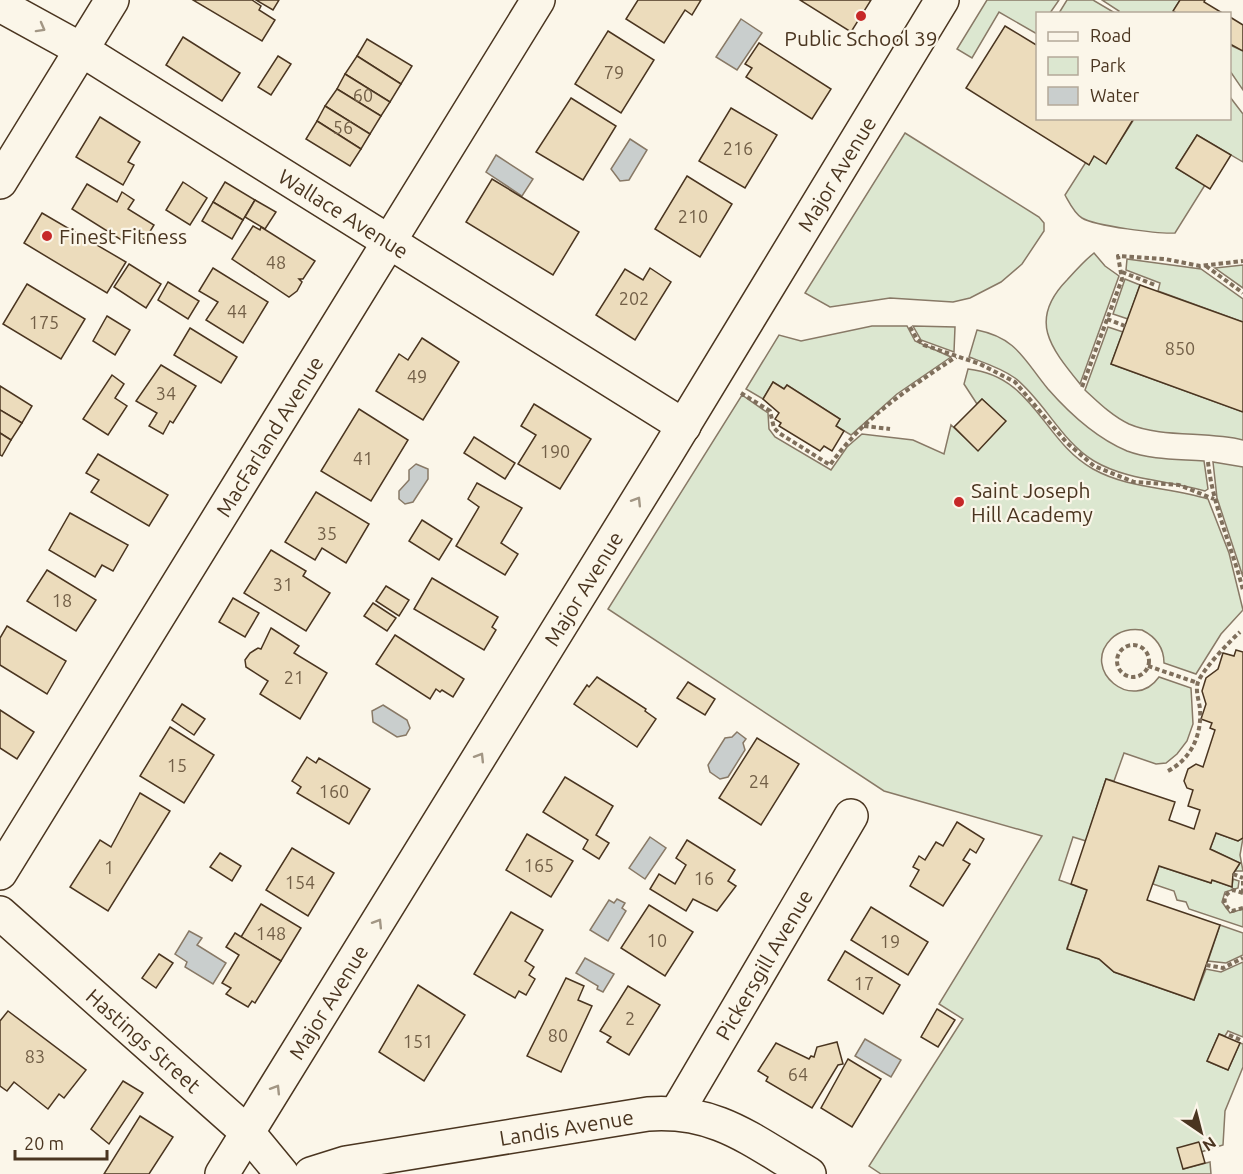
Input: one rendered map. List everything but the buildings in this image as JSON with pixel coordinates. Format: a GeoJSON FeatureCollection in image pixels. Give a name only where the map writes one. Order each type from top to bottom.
{"type":"FeatureCollection","features":[{"type":"Feature","properties":{"kind":"street"},"geometry":{"type":"LineString","coordinates":[[0,182],[112,0]]}},
{"type":"Feature","properties":{"kind":"street","name":"MacFarland Avenue"},"geometry":{"type":"LineString","coordinates":[[0,873],[538,0]]}},
{"type":"Feature","properties":{"kind":"street","name":"Major Avenue"},"geometry":{"type":"LineString","coordinates":[[222,1174],[249,1134],[684,426],[942,0]]}},
{"type":"Feature","properties":{"kind":"street","name":"Wallace Avenue"},"geometry":{"type":"LineString","coordinates":[[0,5],[82,50],[684,426]]}},
{"type":"Feature","properties":{"kind":"street","name":"Pickersgill Avenue"},"geometry":{"type":"LineString","coordinates":[[677,1112],[851,816]]}},
{"type":"Feature","properties":{"kind":"street","name":"Hastings Street"},"geometry":{"type":"LineString","coordinates":[[0,913],[249,1134],[282,1174]]}},
{"type":"Feature","properties":{"kind":"street","name":"Landis Avenue"},"geometry":{"type":"LineString","coordinates":[[311,1174],[322,1168],[346,1163],[648,1114],[677,1112],[723,1124],[809,1174]]}},
{"type":"Feature","properties":{"kind":"path"},"geometry":{"type":"LineString","coordinates":[[1082,387],[1122,272],[1118,256],[1205,265],[1243,261]]}},
{"type":"Feature","properties":{"kind":"path"},"geometry":{"type":"LineString","coordinates":[[1205,265],[1243,293]]}},
{"type":"Feature","properties":{"kind":"path"},"geometry":{"type":"LineString","coordinates":[[1122,272],[1155,285]]}},
{"type":"Feature","properties":{"kind":"path"},"geometry":{"type":"LineString","coordinates":[[1107,319],[1125,326]]}},
{"type":"Feature","properties":{"kind":"path"},"geometry":{"type":"LineString","coordinates":[[910,327],[924,345],[1001,373],[1015,382],[1067,443],[1094,466],[1134,482],[1179,485],[1214,499]]}},
{"type":"Feature","properties":{"kind":"path"},"geometry":{"type":"LineString","coordinates":[[739,391],[770,411],[774,428],[779,433],[830,465],[845,444],[863,426],[896,398],[957,356]]}},
{"type":"Feature","properties":{"kind":"path"},"geometry":{"type":"LineString","coordinates":[[863,426],[890,429]]}},
{"type":"Feature","properties":{"kind":"path"},"geometry":{"type":"LineString","coordinates":[[1208,462],[1214,499],[1243,590]]}},
{"type":"Feature","properties":{"kind":"path"},"geometry":{"type":"LineString","coordinates":[[1167,771],[1182,761],[1196,741],[1200,714],[1198,683],[1224,646],[1240,632]]}},
{"type":"Feature","properties":{"kind":"path"},"geometry":{"type":"LineString","coordinates":[[1127,645],[1138,645],[1147,652],[1148,666],[1140,675],[1129,677],[1120,671],[1117,657],[1127,645]]}},
{"type":"Feature","properties":{"kind":"path"},"geometry":{"type":"LineString","coordinates":[[1148,666],[1198,683]]}},
{"type":"Feature","properties":{"kind":"path"},"geometry":{"type":"LineString","coordinates":[[1233,874],[1243,878],[1243,893],[1233,890],[1224,900],[1232,911],[1243,908]]}},
{"type":"Feature","properties":{"kind":"path"},"geometry":{"type":"LineString","coordinates":[[1206,965],[1223,968],[1243,958]]}},
{"type":"Feature","properties":{"kind":"path"},"geometry":{"type":"LineString","coordinates":[[1229,1035],[1243,1041]]}},
{"type":"Feature","properties":{"kind":"green space"},"geometry":{"type":"Polygon","coordinates":[[[987,0],[1059,0],[1051,12],[1036,12],[1036,33],[999,12],[972,58],[957,49],[987,0]]]}},
{"type":"Feature","properties":{"kind":"green space"},"geometry":{"type":"Polygon","coordinates":[[[1067,0],[1093,0],[1113,12],[1060,12],[1067,0]]]}},
{"type":"Feature","properties":{"kind":"green space"},"geometry":{"type":"Polygon","coordinates":[[[1102,0],[1180,0],[1174,10],[1176,12],[1119,11],[1102,0]]]}},
{"type":"Feature","properties":{"kind":"green space"},"geometry":{"type":"Polygon","coordinates":[[[1231,45],[1243,51],[1243,90],[1231,72],[1231,45]]]}},
{"type":"Feature","properties":{"kind":"green space"},"geometry":{"type":"Polygon","coordinates":[[[1231,98],[1243,114],[1243,162],[1197,135],[1176,168],[1205,185],[1175,233],[1113,227],[1079,216],[1065,195],[1086,162],[1089,164],[1094,156],[1106,163],[1133,120],[1231,120],[1231,98]]]}},
{"type":"Feature","properties":{"kind":"green space"},"geometry":{"type":"Polygon","coordinates":[[[905,133],[1039,217],[1044,223],[1044,231],[1022,264],[1001,282],[970,298],[953,302],[890,298],[830,307],[805,293],[905,133]]]}},
{"type":"Feature","properties":{"kind":"green space"},"geometry":{"type":"Polygon","coordinates":[[[1094,253],[1105,266],[1119,276],[1080,384],[1052,345],[1046,321],[1048,308],[1055,294],[1094,253]]]}},
{"type":"Feature","properties":{"kind":"green space"},"geometry":{"type":"Polygon","coordinates":[[[1127,259],[1201,269],[1243,299],[1243,322],[1158,291],[1160,283],[1126,270],[1127,259]]]}},
{"type":"Feature","properties":{"kind":"green space"},"geometry":{"type":"Polygon","coordinates":[[[1243,265],[1243,288],[1215,268],[1243,265]]]}},
{"type":"Feature","properties":{"kind":"green space"},"geometry":{"type":"Polygon","coordinates":[[[1125,279],[1140,285],[1128,319],[1113,314],[1125,279]]]}},
{"type":"Feature","properties":{"kind":"green space"},"geometry":{"type":"Polygon","coordinates":[[[872,326],[907,326],[915,341],[951,357],[897,394],[851,435],[836,426],[840,419],[787,385],[784,389],[773,382],[763,399],[746,389],[779,335],[801,341],[872,326]]]}},
{"type":"Feature","properties":{"kind":"green space"},"geometry":{"type":"Polygon","coordinates":[[[913,326],[955,327],[954,352],[921,340],[913,326]]]}},
{"type":"Feature","properties":{"kind":"green space"},"geometry":{"type":"Polygon","coordinates":[[[1108,327],[1123,332],[1111,364],[1243,412],[1243,440],[1155,431],[1129,424],[1105,409],[1085,390],[1108,327]]]}},
{"type":"Feature","properties":{"kind":"green space"},"geometry":{"type":"Polygon","coordinates":[[[977,330],[991,334],[1011,345],[1065,407],[1084,424],[1116,446],[1146,456],[1204,461],[1208,489],[1205,491],[1120,473],[1082,453],[1015,378],[969,357],[977,330]]]}},
{"type":"Feature","properties":{"kind":"green space"},"geometry":{"type":"Polygon","coordinates":[[[968,369],[990,374],[1023,396],[1061,442],[1093,469],[1107,476],[1135,484],[1208,499],[1229,553],[1243,610],[1221,634],[1196,674],[1164,663],[1163,652],[1158,643],[1138,629],[1121,632],[1111,639],[1103,651],[1102,663],[1106,674],[1114,684],[1124,689],[1136,691],[1148,687],[1159,677],[1191,688],[1193,724],[1187,741],[1166,763],[1156,764],[1124,753],[1114,781],[1106,779],[1086,841],[1073,837],[1059,880],[1087,890],[1067,948],[1099,959],[1114,972],[1194,1000],[1206,969],[1221,972],[1243,962],[1243,1037],[1228,1031],[1225,1036],[1219,1034],[1207,1061],[1228,1070],[1240,1043],[1243,1044],[1243,1067],[1225,1111],[1223,1145],[1201,1152],[1183,1169],[1210,1162],[1211,1174],[881,1174],[869,1166],[963,1019],[939,1004],[1042,836],[884,791],[608,609],[742,395],[768,413],[769,429],[775,437],[831,470],[847,447],[862,434],[913,440],[944,454],[951,425],[978,450],[1005,421],[982,399],[977,404],[964,384],[968,369]]]}},
{"type":"Feature","properties":{"kind":"green space"},"geometry":{"type":"Polygon","coordinates":[[[1213,462],[1243,467],[1243,577],[1217,498],[1213,462]]]}},
{"type":"Feature","properties":{"kind":"green space"},"geometry":{"type":"Polygon","coordinates":[[[1216,833],[1238,841],[1243,838],[1240,855],[1243,871],[1235,871],[1240,863],[1210,849],[1216,833]]]}},
{"type":"Feature","properties":{"kind":"green space"},"geometry":{"type":"Polygon","coordinates":[[[1159,866],[1211,883],[1212,880],[1232,887],[1233,879],[1239,881],[1238,888],[1225,892],[1222,902],[1230,913],[1243,909],[1243,927],[1189,909],[1186,902],[1177,900],[1174,891],[1153,884],[1159,866]]]}},
{"type":"Feature","properties":{"kind":"green space"},"geometry":{"type":"Polygon","coordinates":[[[1220,925],[1243,933],[1243,955],[1226,963],[1208,961],[1220,925]]]}},
{"type":"Feature","properties":{"kind":"water"},"geometry":{"type":"Polygon","coordinates":[[[741,19],[762,33],[737,70],[716,57],[741,19]]]}},
{"type":"Feature","properties":{"kind":"water"},"geometry":{"type":"Polygon","coordinates":[[[630,139],[647,150],[629,180],[620,181],[611,169],[630,139]]]}},
{"type":"Feature","properties":{"kind":"water"},"geometry":{"type":"Polygon","coordinates":[[[496,155],[533,179],[522,196],[486,172],[496,155]]]}},
{"type":"Feature","properties":{"kind":"water"},"geometry":{"type":"Polygon","coordinates":[[[416,464],[428,469],[428,479],[413,502],[405,504],[399,499],[399,491],[409,480],[409,470],[416,464]]]}},
{"type":"Feature","properties":{"kind":"water"},"geometry":{"type":"Polygon","coordinates":[[[383,705],[407,720],[410,728],[406,735],[397,737],[373,722],[372,711],[383,705]]]}},
{"type":"Feature","properties":{"kind":"water"},"geometry":{"type":"Polygon","coordinates":[[[737,732],[746,739],[743,743],[745,750],[728,777],[720,779],[710,772],[708,765],[725,738],[732,737],[737,732]]]}},
{"type":"Feature","properties":{"kind":"water"},"geometry":{"type":"Polygon","coordinates":[[[650,837],[666,848],[645,879],[629,868],[650,837]]]}},
{"type":"Feature","properties":{"kind":"water"},"geometry":{"type":"Polygon","coordinates":[[[617,899],[625,903],[622,908],[626,911],[608,941],[590,930],[609,900],[614,903],[617,899]]]}},
{"type":"Feature","properties":{"kind":"water"},"geometry":{"type":"Polygon","coordinates":[[[189,931],[202,938],[197,945],[226,963],[213,984],[185,967],[187,962],[175,954],[189,931]]]}},
{"type":"Feature","properties":{"kind":"water"},"geometry":{"type":"Polygon","coordinates":[[[585,958],[614,974],[603,992],[597,989],[598,986],[576,973],[585,958]]]}},
{"type":"Feature","properties":{"kind":"water"},"geometry":{"type":"Polygon","coordinates":[[[865,1039],[901,1060],[891,1077],[855,1056],[865,1039]]]}},
{"type":"Feature","properties":{"kind":"place","name":"Public School 39"},"geometry":{"type":"Point","coordinates":[861,16]}},
{"type":"Feature","properties":{"kind":"place","name":"Finest Fitness"},"geometry":{"type":"Point","coordinates":[47,236]}},
{"type":"Feature","properties":{"kind":"place","name":"Saint Joseph Hill Academy"},"geometry":{"type":"Point","coordinates":[959,502]}}]}
